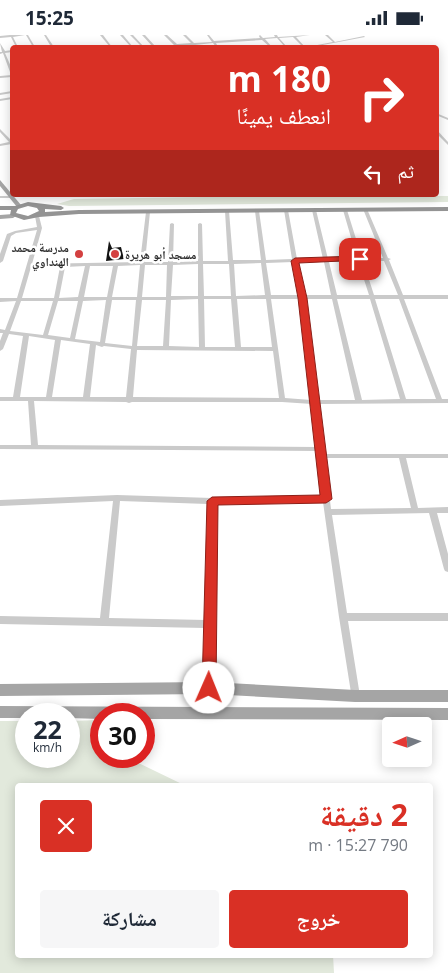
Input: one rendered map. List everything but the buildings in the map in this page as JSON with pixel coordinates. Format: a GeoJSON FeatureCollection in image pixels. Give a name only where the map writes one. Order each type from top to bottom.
{"type":"FeatureCollection","features":[{"type":"Feature","properties":{"kind":"highway"},"geometry":{"type":"LineString","coordinates":[[0,208],[19,206],[90,208],[448,205]]}},
{"type":"Feature","properties":{"kind":"highway"},"geometry":{"type":"LineString","coordinates":[[13,215],[12,211],[19,206]]}},
{"type":"Feature","properties":{"kind":"highway"},"geometry":{"type":"LineString","coordinates":[[38,216],[43,211],[39,206]]}},
{"type":"Feature","properties":{"kind":"highway"},"geometry":{"type":"LineString","coordinates":[[0,216],[13,215],[21,218],[79,212],[448,209]]}},
{"type":"Feature","properties":{"kind":"main road"},"geometry":{"type":"LineString","coordinates":[[0,175],[10,190]]}},
{"type":"Feature","properties":{"kind":"main road"},"geometry":{"type":"LineString","coordinates":[[0,182],[10,191]]}},
{"type":"Feature","properties":{"kind":"main road"},"geometry":{"type":"LineString","coordinates":[[14,197],[19,206]]}},
{"type":"Feature","properties":{"kind":"main road"},"geometry":{"type":"LineString","coordinates":[[0,691],[209,688],[355,696],[448,696]]}},
{"type":"Feature","properties":{"kind":"main road"},"geometry":{"type":"LineString","coordinates":[[0,712],[448,714]]}},
{"type":"Feature","properties":{"kind":"street"},"geometry":{"type":"LineString","coordinates":[[0,37],[26,35]]}},
{"type":"Feature","properties":{"kind":"street"},"geometry":{"type":"LineString","coordinates":[[101,35],[109,45]]}},
{"type":"Feature","properties":{"kind":"street"},"geometry":{"type":"LineString","coordinates":[[121,35],[130,45]]}},
{"type":"Feature","properties":{"kind":"street"},"geometry":{"type":"LineString","coordinates":[[132,35],[141,45]]}},
{"type":"Feature","properties":{"kind":"street"},"geometry":{"type":"LineString","coordinates":[[143,35],[152,45]]}},
{"type":"Feature","properties":{"kind":"street"},"geometry":{"type":"LineString","coordinates":[[165,35],[176,45]]}},
{"type":"Feature","properties":{"kind":"street"},"geometry":{"type":"LineString","coordinates":[[184,35],[192,43]]}},
{"type":"Feature","properties":{"kind":"street"},"geometry":{"type":"LineString","coordinates":[[193,35],[199,43]]}},
{"type":"Feature","properties":{"kind":"street"},"geometry":{"type":"LineString","coordinates":[[208,35],[215,45]]}},
{"type":"Feature","properties":{"kind":"street"},"geometry":{"type":"LineString","coordinates":[[227,35],[234,45]]}},
{"type":"Feature","properties":{"kind":"street"},"geometry":{"type":"LineString","coordinates":[[243,35],[249,43]]}},
{"type":"Feature","properties":{"kind":"street"},"geometry":{"type":"LineString","coordinates":[[182,45],[261,36],[293,35],[308,35],[316,45]]}},
{"type":"Feature","properties":{"kind":"street"},"geometry":{"type":"LineString","coordinates":[[293,35],[302,45]]}},
{"type":"Feature","properties":{"kind":"street"},"geometry":{"type":"LineString","coordinates":[[326,35],[336,43]]}},
{"type":"Feature","properties":{"kind":"street"},"geometry":{"type":"LineString","coordinates":[[352,35],[357,39]]}},
{"type":"Feature","properties":{"kind":"street"},"geometry":{"type":"LineString","coordinates":[[327,45],[364,37]]}},
{"type":"Feature","properties":{"kind":"street"},"geometry":{"type":"LineString","coordinates":[[0,44],[10,71]]}},
{"type":"Feature","properties":{"kind":"street"},"geometry":{"type":"LineString","coordinates":[[0,130],[10,141]]}},
{"type":"Feature","properties":{"kind":"street"},"geometry":{"type":"LineString","coordinates":[[365,209],[388,259],[400,297],[440,401]]}},
{"type":"Feature","properties":{"kind":"street"},"geometry":{"type":"LineString","coordinates":[[286,210],[302,298],[326,499],[355,696]]}},
{"type":"Feature","properties":{"kind":"street"},"geometry":{"type":"LineString","coordinates":[[314,210],[359,402]]}},
{"type":"Feature","properties":{"kind":"street"},"geometry":{"type":"LineString","coordinates":[[345,210],[404,402]]}},
{"type":"Feature","properties":{"kind":"street"},"geometry":{"type":"LineString","coordinates":[[228,211],[238,349]]}},
{"type":"Feature","properties":{"kind":"street"},"geometry":{"type":"LineString","coordinates":[[258,211],[282,400]]}},
{"type":"Feature","properties":{"kind":"street"},"geometry":{"type":"LineString","coordinates":[[129,401],[148,212]]}},
{"type":"Feature","properties":{"kind":"street"},"geometry":{"type":"LineString","coordinates":[[0,349],[3,331],[19,300],[40,228],[38,216]]}},
{"type":"Feature","properties":{"kind":"street"},"geometry":{"type":"LineString","coordinates":[[166,347],[172,224]]}},
{"type":"Feature","properties":{"kind":"street"},"geometry":{"type":"LineString","coordinates":[[200,224],[202,348]]}},
{"type":"Feature","properties":{"kind":"street"},"geometry":{"type":"LineString","coordinates":[[0,261],[9,235],[15,232],[40,228]]}},
{"type":"Feature","properties":{"kind":"street"},"geometry":{"type":"LineString","coordinates":[[28,266],[388,259]]}},
{"type":"Feature","properties":{"kind":"street"},"geometry":{"type":"LineString","coordinates":[[72,341],[88,264]]}},
{"type":"Feature","properties":{"kind":"street"},"geometry":{"type":"LineString","coordinates":[[102,345],[108,299],[116,264]]}},
{"type":"Feature","properties":{"kind":"street"},"geometry":{"type":"LineString","coordinates":[[45,337],[56,300],[63,265]]}},
{"type":"Feature","properties":{"kind":"street"},"geometry":{"type":"LineString","coordinates":[[0,300],[448,297]]}},
{"type":"Feature","properties":{"kind":"street"},"geometry":{"type":"LineString","coordinates":[[3,331],[134,348],[276,349]]}},
{"type":"Feature","properties":{"kind":"street"},"geometry":{"type":"LineString","coordinates":[[16,399],[26,335]]}},
{"type":"Feature","properties":{"kind":"street"},"geometry":{"type":"LineString","coordinates":[[49,399],[58,339]]}},
{"type":"Feature","properties":{"kind":"street"},"geometry":{"type":"LineString","coordinates":[[86,399],[93,344]]}},
{"type":"Feature","properties":{"kind":"street"},"geometry":{"type":"LineString","coordinates":[[0,399],[129,401],[282,400],[314,402],[448,401]]}},
{"type":"Feature","properties":{"kind":"street"},"geometry":{"type":"LineString","coordinates":[[31,400],[35,447]]}},
{"type":"Feature","properties":{"kind":"street"},"geometry":{"type":"LineString","coordinates":[[0,447],[448,456]]}},
{"type":"Feature","properties":{"kind":"street"},"geometry":{"type":"LineString","coordinates":[[402,456],[415,510]]}},
{"type":"Feature","properties":{"kind":"street"},"geometry":{"type":"LineString","coordinates":[[0,503],[116,498],[212,501],[326,499]]}},
{"type":"Feature","properties":{"kind":"street"},"geometry":{"type":"LineString","coordinates":[[104,622],[116,498]]}},
{"type":"Feature","properties":{"kind":"street"},"geometry":{"type":"LineString","coordinates":[[209,688],[212,501]]}},
{"type":"Feature","properties":{"kind":"street"},"geometry":{"type":"LineString","coordinates":[[432,510],[448,569]]}},
{"type":"Feature","properties":{"kind":"street"},"geometry":{"type":"LineString","coordinates":[[328,512],[448,510]]}},
{"type":"Feature","properties":{"kind":"street"},"geometry":{"type":"LineString","coordinates":[[343,617],[448,617]]}},
{"type":"Feature","properties":{"kind":"street"},"geometry":{"type":"LineString","coordinates":[[0,620],[210,624]]}},
{"type":"Feature","properties":{"kind":"shaded area"},"geometry":{"type":"Polygon","coordinates":[[[439,196],[448,196],[448,202],[69,206],[57,204],[74,199],[439,196]]]}},
{"type":"Feature","properties":{"kind":"shaded area"},"geometry":{"type":"Polygon","coordinates":[[[90,720],[90,768],[149,768],[180,783],[15,783],[15,958],[333,958],[334,973],[0,973],[0,721],[15,721],[15,768],[80,768],[80,721],[90,720]]]}},
{"type":"Feature","properties":{"kind":"place","name":"مدرسة محمد الهنداوي"},"geometry":{"type":"Point","coordinates":[79,254]}},
{"type":"Feature","properties":{"kind":"place","name":"مسجد أبو هريرة"},"geometry":{"type":"Point","coordinates":[115,254]}},
{"type":"Feature","properties":{"kind":"route"},"geometry":{"type":"LineString","coordinates":[[209,688],[212,501],[326,499],[302,298],[295,261],[360,259]]}}]}
